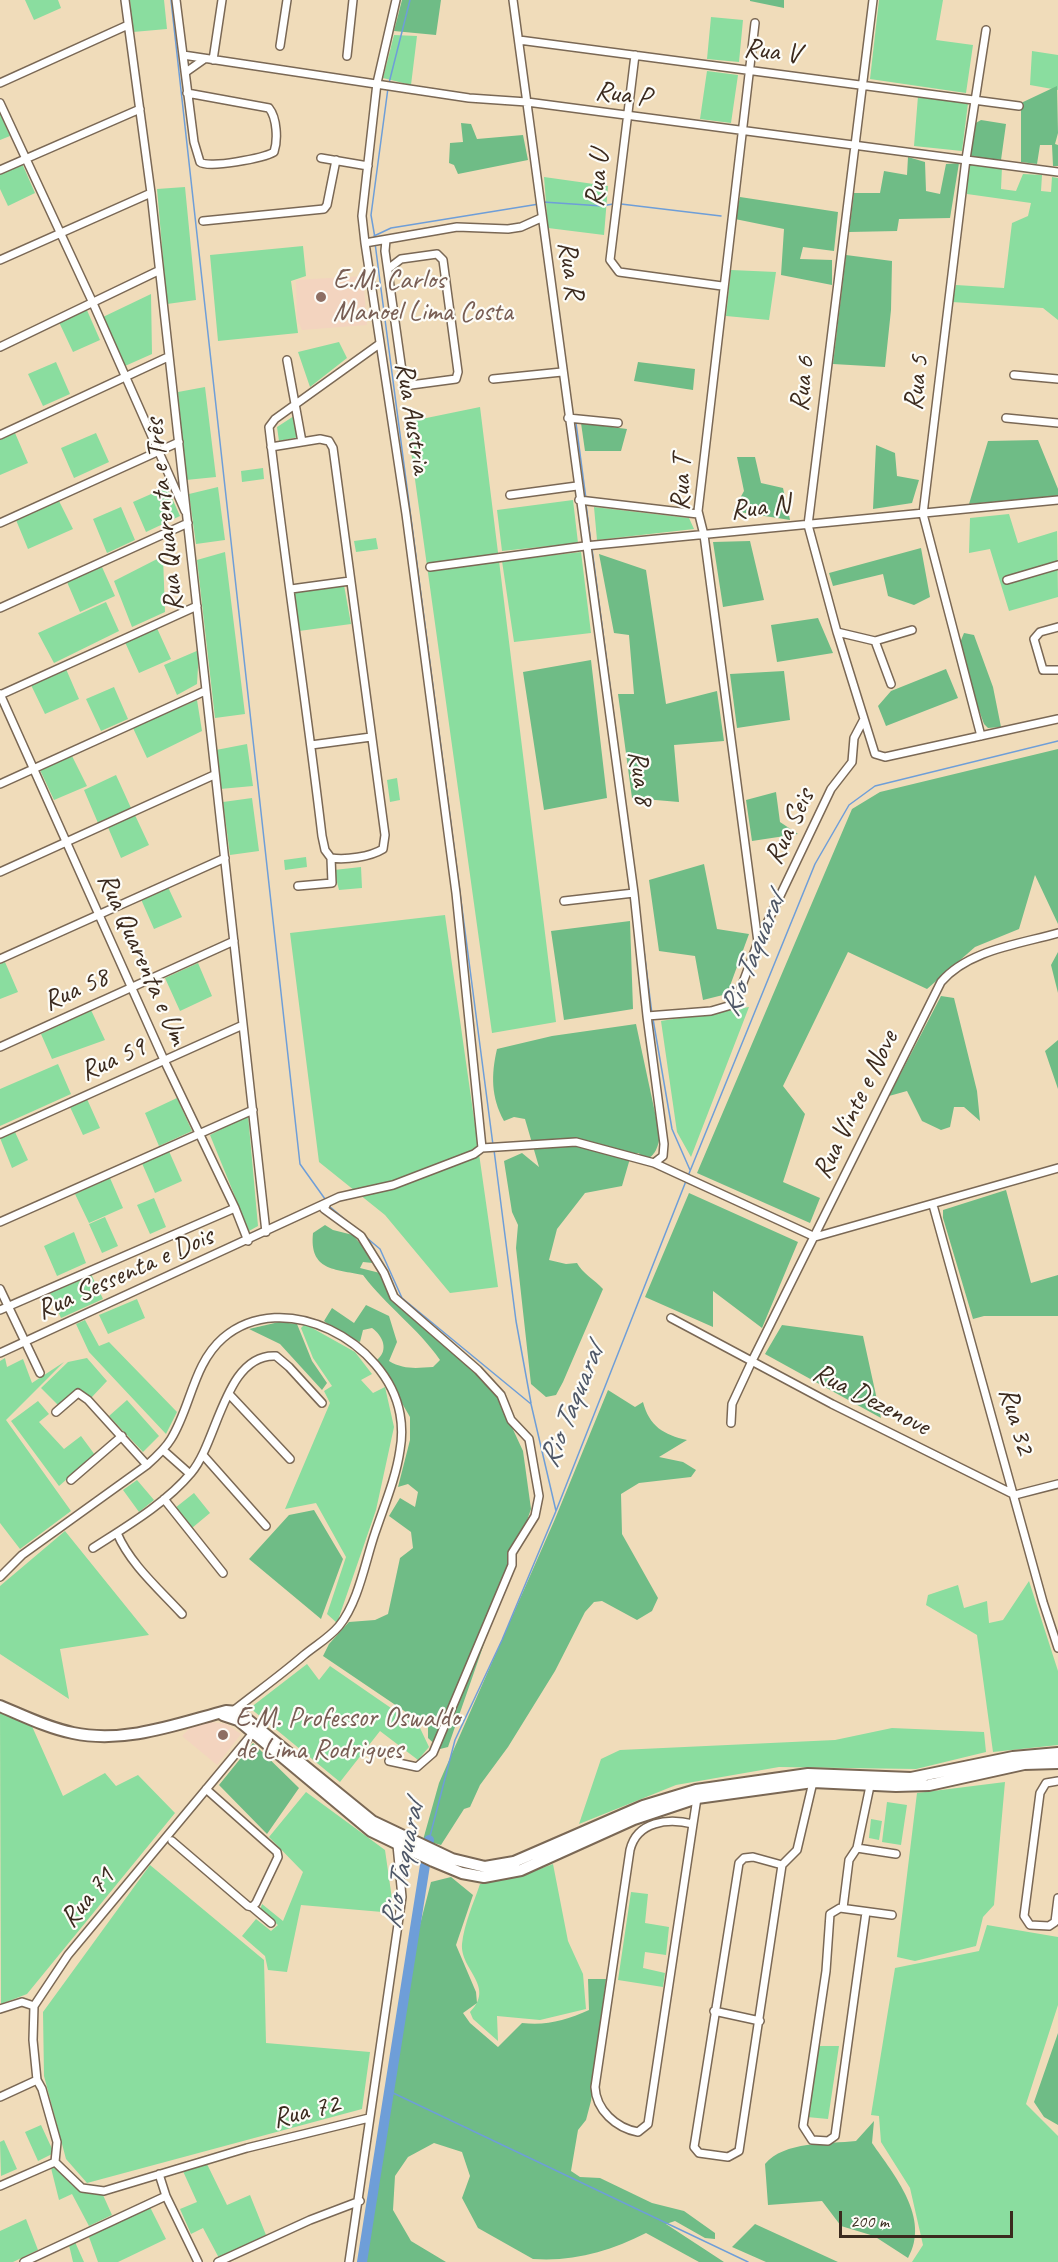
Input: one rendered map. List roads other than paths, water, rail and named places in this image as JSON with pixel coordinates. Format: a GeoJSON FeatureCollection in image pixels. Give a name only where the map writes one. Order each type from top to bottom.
{"type":"FeatureCollection","features":[{"type":"Feature","properties":{"kind":"main road"},"geometry":{"type":"LineString","coordinates":[[0,1706],[60,1729],[102,1736],[136,1734],[217,1714],[233,1712],[246,1716],[366,1816],[414,1847],[473,1875],[509,1874],[634,1819],[697,1798],[813,1782],[870,1786],[929,1785],[1023,1764],[1058,1763]]}},
{"type":"Feature","properties":{"kind":"main road"},"geometry":{"type":"LineString","coordinates":[[217,1714],[235,1719],[353,1817],[397,1845],[414,1847]]}},
{"type":"Feature","properties":{"kind":"main road"},"geometry":{"type":"LineString","coordinates":[[434,1856],[470,1865],[500,1866],[523,1859],[643,1806],[696,1790],[808,1774],[911,1778],[1013,1757],[1058,1753]]}},
{"type":"Feature","properties":{"kind":"street","name":"Rua Quarenta e Três"},"geometry":{"type":"LineString","coordinates":[[125,0],[151,193],[266,1232]]}},
{"type":"Feature","properties":{"kind":"street"},"geometry":{"type":"LineString","coordinates":[[176,0],[187,93],[197,157],[203,165],[222,164],[274,152],[276,142],[274,115],[269,108],[187,93]]}},
{"type":"Feature","properties":{"kind":"street"},"geometry":{"type":"LineString","coordinates":[[213,60],[222,0]]}},
{"type":"Feature","properties":{"kind":"street"},"geometry":{"type":"LineString","coordinates":[[280,46],[287,0]]}},
{"type":"Feature","properties":{"kind":"street"},"geometry":{"type":"LineString","coordinates":[[347,56],[353,0]]}},
{"type":"Feature","properties":{"kind":"street","name":"Rua Austria"},"geometry":{"type":"LineString","coordinates":[[396,0],[377,83],[362,216],[368,243],[378,345],[412,563],[456,893],[482,1148]]}},
{"type":"Feature","properties":{"kind":"street","name":"Rua R"},"geometry":{"type":"LineString","coordinates":[[513,0],[577,486],[583,501],[589,546]]}},
{"type":"Feature","properties":{"kind":"street","name":"Rua 6"},"geometry":{"type":"LineString","coordinates":[[873,0],[853,145],[808,525],[873,751],[885,757],[981,736]]}},
{"type":"Feature","properties":{"kind":"street","name":"Rua T"},"geometry":{"type":"LineString","coordinates":[[755,24],[722,286],[698,514],[704,535],[758,942]]}},
{"type":"Feature","properties":{"kind":"street"},"geometry":{"type":"LineString","coordinates":[[0,83],[128,25]]}},
{"type":"Feature","properties":{"kind":"street","name":"Rua 5"},"geometry":{"type":"LineString","coordinates":[[981,736],[923,514],[966,159],[986,30]]}},
{"type":"Feature","properties":{"kind":"street","name":"Rua V"},"geometry":{"type":"LineString","coordinates":[[519,39],[975,98],[1019,106]]}},
{"type":"Feature","properties":{"kind":"street","name":"Rua P"},"geometry":{"type":"LineString","coordinates":[[183,55],[203,60],[386,84],[469,98],[527,102],[626,117],[1058,172]]}},
{"type":"Feature","properties":{"kind":"street","name":"Rua U"},"geometry":{"type":"LineString","coordinates":[[635,55],[610,260],[615,269],[722,286]]}},
{"type":"Feature","properties":{"kind":"street"},"geometry":{"type":"LineString","coordinates":[[186,72],[203,60]]}},
{"type":"Feature","properties":{"kind":"street"},"geometry":{"type":"LineString","coordinates":[[0,103],[92,301],[188,520],[0,608]]}},
{"type":"Feature","properties":{"kind":"street"},"geometry":{"type":"LineString","coordinates":[[0,170],[140,109]]}},
{"type":"Feature","properties":{"kind":"street"},"geometry":{"type":"LineString","coordinates":[[321,158],[368,166]]}},
{"type":"Feature","properties":{"kind":"street"},"geometry":{"type":"LineString","coordinates":[[203,221],[324,209],[327,205],[336,160]]}},
{"type":"Feature","properties":{"kind":"street"},"geometry":{"type":"LineString","coordinates":[[0,260],[151,193]]}},
{"type":"Feature","properties":{"kind":"street"},"geometry":{"type":"LineString","coordinates":[[368,243],[457,227],[508,229],[521,227],[541,218]]}},
{"type":"Feature","properties":{"kind":"street"},"geometry":{"type":"LineString","coordinates":[[383,240],[401,372],[406,382],[411,385],[456,379],[458,372],[443,260],[437,254],[401,259],[385,251]]}},
{"type":"Feature","properties":{"kind":"street"},"geometry":{"type":"LineString","coordinates":[[388,268],[401,259]]}},
{"type":"Feature","properties":{"kind":"street"},"geometry":{"type":"LineString","coordinates":[[0,347],[158,271]]}},
{"type":"Feature","properties":{"kind":"street"},"geometry":{"type":"LineString","coordinates":[[298,886],[332,883],[331,858],[325,850],[322,836],[269,427],[272,422],[378,345]]}},
{"type":"Feature","properties":{"kind":"street"},"geometry":{"type":"LineString","coordinates":[[0,435],[168,357]]}},
{"type":"Feature","properties":{"kind":"street"},"geometry":{"type":"LineString","coordinates":[[287,360],[302,442]]}},
{"type":"Feature","properties":{"kind":"street"},"geometry":{"type":"LineString","coordinates":[[493,379],[562,372]]}},
{"type":"Feature","properties":{"kind":"street"},"geometry":{"type":"LineString","coordinates":[[1014,375],[1058,379]]}},
{"type":"Feature","properties":{"kind":"street"},"geometry":{"type":"LineString","coordinates":[[568,418],[618,423]]}},
{"type":"Feature","properties":{"kind":"street"},"geometry":{"type":"LineString","coordinates":[[1006,418],[1058,423]]}},
{"type":"Feature","properties":{"kind":"street"},"geometry":{"type":"LineString","coordinates":[[272,447],[326,439],[333,448],[385,844],[383,849],[376,853],[331,858]]}},
{"type":"Feature","properties":{"kind":"street"},"geometry":{"type":"LineString","coordinates":[[0,523],[179,442]]}},
{"type":"Feature","properties":{"kind":"street"},"geometry":{"type":"LineString","coordinates":[[510,495],[577,486]]}},
{"type":"Feature","properties":{"kind":"street","name":"Rua N"},"geometry":{"type":"LineString","coordinates":[[430,567],[589,546],[1058,500]]}},
{"type":"Feature","properties":{"kind":"street"},"geometry":{"type":"LineString","coordinates":[[583,501],[698,514]]}},
{"type":"Feature","properties":{"kind":"street","name":"Rua 8"},"geometry":{"type":"LineString","coordinates":[[589,546],[651,1016],[664,1144],[663,1156],[654,1163]]}},
{"type":"Feature","properties":{"kind":"street"},"geometry":{"type":"LineString","coordinates":[[1007,580],[1058,565]]}},
{"type":"Feature","properties":{"kind":"street"},"geometry":{"type":"LineString","coordinates":[[291,589],[350,581]]}},
{"type":"Feature","properties":{"kind":"street"},"geometry":{"type":"LineString","coordinates":[[0,695],[196,606]]}},
{"type":"Feature","properties":{"kind":"street"},"geometry":{"type":"LineString","coordinates":[[1058,627],[1040,632],[1034,639],[1043,670],[1058,670]]}},
{"type":"Feature","properties":{"kind":"street"},"geometry":{"type":"LineString","coordinates":[[837,632],[875,641],[912,630]]}},
{"type":"Feature","properties":{"kind":"street"},"geometry":{"type":"LineString","coordinates":[[875,641],[891,684]]}},
{"type":"Feature","properties":{"kind":"street"},"geometry":{"type":"LineString","coordinates":[[0,784],[205,691]]}},
{"type":"Feature","properties":{"kind":"street","name":"Rua Quarenta e Um"},"geometry":{"type":"LineString","coordinates":[[0,695],[164,1060],[235,1208],[248,1241]]}},
{"type":"Feature","properties":{"kind":"street"},"geometry":{"type":"LineString","coordinates":[[981,736],[1058,719]]}},
{"type":"Feature","properties":{"kind":"street","name":"Rua Seis"},"geometry":{"type":"LineString","coordinates":[[651,1016],[711,1011],[732,1006],[737,1000],[758,942],[831,789],[852,762],[854,738],[863,721]]}},
{"type":"Feature","properties":{"kind":"street"},"geometry":{"type":"LineString","coordinates":[[311,745],[371,737]]}},
{"type":"Feature","properties":{"kind":"street"},"geometry":{"type":"LineString","coordinates":[[0,872],[214,775]]}},
{"type":"Feature","properties":{"kind":"street"},"geometry":{"type":"LineString","coordinates":[[0,959],[225,858]]}},
{"type":"Feature","properties":{"kind":"street"},"geometry":{"type":"LineString","coordinates":[[564,901],[634,893]]}},
{"type":"Feature","properties":{"kind":"street","name":"Rua Vinte e Nove"},"geometry":{"type":"LineString","coordinates":[[731,1423],[732,1404],[752,1361],[941,982],[955,969],[978,957],[1058,933]]}},
{"type":"Feature","properties":{"kind":"street","name":"Rua 58"},"geometry":{"type":"LineString","coordinates":[[0,1047],[234,941]]}},
{"type":"Feature","properties":{"kind":"street","name":"Rua 59"},"geometry":{"type":"LineString","coordinates":[[0,1134],[243,1025]]}},
{"type":"Feature","properties":{"kind":"street"},"geometry":{"type":"LineString","coordinates":[[0,1221],[253,1110]]}},
{"type":"Feature","properties":{"kind":"street","name":"Rua Sessenta e Dois"},"geometry":{"type":"LineString","coordinates":[[0,1353],[329,1202],[393,1185],[474,1154],[482,1148],[501,1145],[576,1142],[654,1163],[815,1237]]}},
{"type":"Feature","properties":{"kind":"street"},"geometry":{"type":"LineString","coordinates":[[815,1237],[1058,1168]]}},
{"type":"Feature","properties":{"kind":"street"},"geometry":{"type":"LineString","coordinates":[[329,1202],[324,1209],[361,1236],[370,1247],[394,1297],[429,1330],[467,1359],[501,1395],[511,1420],[530,1438],[538,1483],[539,1496],[535,1516],[512,1553],[512,1565],[433,1753],[417,1767],[389,1761]]}},
{"type":"Feature","properties":{"kind":"street","name":"Rua 32"},"geometry":{"type":"LineString","coordinates":[[933,1205],[1043,1602],[1058,1648]]}},
{"type":"Feature","properties":{"kind":"street"},"geometry":{"type":"LineString","coordinates":[[0,1310],[235,1208]]}},
{"type":"Feature","properties":{"kind":"street"},"geometry":{"type":"LineString","coordinates":[[0,1289],[40,1373]]}},
{"type":"Feature","properties":{"kind":"street"},"geometry":{"type":"LineString","coordinates":[[0,1577],[22,1556],[147,1465],[163,1450],[176,1430],[201,1368],[216,1345],[233,1332],[274,1317],[303,1320],[329,1329],[353,1343],[384,1377],[398,1404],[401,1423],[400,1450],[351,1606],[339,1626],[233,1712]]}},
{"type":"Feature","properties":{"kind":"street","name":"Rua Dezenove"},"geometry":{"type":"LineString","coordinates":[[671,1318],[1015,1495]]}},
{"type":"Feature","properties":{"kind":"street"},"geometry":{"type":"LineString","coordinates":[[93,1548],[164,1500],[190,1474],[203,1455],[236,1378],[251,1363],[261,1358],[276,1356],[322,1403]]}},
{"type":"Feature","properties":{"kind":"street"},"geometry":{"type":"LineString","coordinates":[[56,1412],[78,1394],[88,1400],[147,1465]]}},
{"type":"Feature","properties":{"kind":"street"},"geometry":{"type":"LineString","coordinates":[[229,1394],[290,1460]]}},
{"type":"Feature","properties":{"kind":"street"},"geometry":{"type":"LineString","coordinates":[[71,1480],[122,1436]]}},
{"type":"Feature","properties":{"kind":"street"},"geometry":{"type":"LineString","coordinates":[[163,1450],[190,1474]]}},
{"type":"Feature","properties":{"kind":"street"},"geometry":{"type":"LineString","coordinates":[[203,1455],[266,1526]]}},
{"type":"Feature","properties":{"kind":"street"},"geometry":{"type":"LineString","coordinates":[[1015,1495],[1058,1484]]}},
{"type":"Feature","properties":{"kind":"street"},"geometry":{"type":"LineString","coordinates":[[164,1500],[223,1573]]}},
{"type":"Feature","properties":{"kind":"street"},"geometry":{"type":"LineString","coordinates":[[117,1533],[132,1558],[182,1614]]}},
{"type":"Feature","properties":{"kind":"street","name":"Rua 71"},"geometry":{"type":"LineString","coordinates":[[34,2006],[68,1955],[253,1733]]}},
{"type":"Feature","properties":{"kind":"street"},"geometry":{"type":"LineString","coordinates":[[1058,1781],[1046,1783],[1040,1793],[1024,1916],[1026,1921],[1030,1925],[1049,1926],[1055,1922],[1058,1898]]}},
{"type":"Feature","properties":{"kind":"street"},"geometry":{"type":"LineString","coordinates":[[782,1865],[753,1857],[744,1858],[739,1863],[694,2147],[699,2153],[728,2157],[739,2151],[782,1865],[797,1850],[813,1782]]}},
{"type":"Feature","properties":{"kind":"street"},"geometry":{"type":"LineString","coordinates":[[843,1908],[849,1860],[857,1848],[870,1786]]}},
{"type":"Feature","properties":{"kind":"street"},"geometry":{"type":"LineString","coordinates":[[206,1789],[277,1852],[273,1866],[252,1907]]}},
{"type":"Feature","properties":{"kind":"street"},"geometry":{"type":"LineString","coordinates":[[693,1824],[671,1821],[645,1827],[633,1839],[630,1850],[596,2093],[615,2124],[638,2132],[648,2124],[697,1798]]}},
{"type":"Feature","properties":{"kind":"street"},"geometry":{"type":"LineString","coordinates":[[172,1841],[271,1923]]}},
{"type":"Feature","properties":{"kind":"street","name":"Rua 72"},"geometry":{"type":"LineString","coordinates":[[55,2162],[82,2188],[96,2192],[293,2136],[369,2118],[393,1974],[402,1897],[397,1845]]}},
{"type":"Feature","properties":{"kind":"street"},"geometry":{"type":"LineString","coordinates":[[857,1848],[896,1854]]}},
{"type":"Feature","properties":{"kind":"street"},"geometry":{"type":"LineString","coordinates":[[866,1912],[835,2136],[828,2141],[817,2140],[808,2137],[803,2126],[826,1971],[830,1914],[836,1909],[843,1908],[892,1915]]}},
{"type":"Feature","properties":{"kind":"street"},"geometry":{"type":"LineString","coordinates":[[0,2009],[22,2002],[34,2006],[33,2040],[37,2080],[42,2089],[57,2142],[55,2162],[0,2186]]}},
{"type":"Feature","properties":{"kind":"street"},"geometry":{"type":"LineString","coordinates":[[714,2012],[760,2021]]}},
{"type":"Feature","properties":{"kind":"street"},"geometry":{"type":"LineString","coordinates":[[0,2097],[37,2080]]}},
{"type":"Feature","properties":{"kind":"street"},"geometry":{"type":"LineString","coordinates":[[349,2262],[360,2201],[369,2118]]}},
{"type":"Feature","properties":{"kind":"street"},"geometry":{"type":"LineString","coordinates":[[159,2174],[166,2196],[198,2262]]}},
{"type":"Feature","properties":{"kind":"street"},"geometry":{"type":"LineString","coordinates":[[24,2262],[166,2196]]}},
{"type":"Feature","properties":{"kind":"street"},"geometry":{"type":"LineString","coordinates":[[218,2262],[310,2220],[360,2201]]}},
{"type":"Feature","properties":{"kind":"waterway"},"geometry":{"type":"LineString","coordinates":[[171,0],[300,1164],[325,1199]]}},
{"type":"Feature","properties":{"kind":"waterway"},"geometry":{"type":"LineString","coordinates":[[389,83],[410,0]]}},
{"type":"Feature","properties":{"kind":"waterway"},"geometry":{"type":"LineString","coordinates":[[375,238],[371,215],[388,88]]}},
{"type":"Feature","properties":{"kind":"waterway"},"geometry":{"type":"LineString","coordinates":[[543,202],[602,206],[613,204]]}},
{"type":"Feature","properties":{"kind":"waterway"},"geometry":{"type":"LineString","coordinates":[[374,236],[391,228],[539,204]]}},
{"type":"Feature","properties":{"kind":"waterway"},"geometry":{"type":"LineString","coordinates":[[621,204],[721,216]]}},
{"type":"Feature","properties":{"kind":"waterway"},"geometry":{"type":"LineString","coordinates":[[375,243],[493,1145]]}},
{"type":"Feature","properties":{"kind":"waterway"},"geometry":{"type":"LineString","coordinates":[[576,423],[586,499]]}},
{"type":"Feature","properties":{"kind":"waterway"},"geometry":{"type":"LineString","coordinates":[[586,504],[591,544]]}},
{"type":"Feature","properties":{"kind":"waterway"},"geometry":{"type":"LineString","coordinates":[[592,549],[619,755]]}},
{"type":"Feature","properties":{"kind":"waterway","name":"Rio Taquaral"},"geometry":{"type":"LineString","coordinates":[[688,1176],[815,864],[849,805],[875,786],[1058,741]]}},
{"type":"Feature","properties":{"kind":"waterway"},"geometry":{"type":"LineString","coordinates":[[641,927],[652,1014]]}},
{"type":"Feature","properties":{"kind":"waterway"},"geometry":{"type":"LineString","coordinates":[[653,1019],[672,1129],[690,1170]]}},
{"type":"Feature","properties":{"kind":"waterway"},"geometry":{"type":"LineString","coordinates":[[494,1150],[516,1321],[531,1403]]}},
{"type":"Feature","properties":{"kind":"waterway","name":"Rio Taquaral"},"geometry":{"type":"LineString","coordinates":[[429,1840],[455,1740],[502,1640],[556,1511],[686,1181]]}},
{"type":"Feature","properties":{"kind":"waterway"},"geometry":{"type":"LineString","coordinates":[[329,1206],[380,1249],[402,1298],[531,1404],[556,1511]]}},
{"type":"Feature","properties":{"kind":"waterway","name":"Rio Taquaral"},"geometry":{"type":"LineString","coordinates":[[362,2262],[429,1840]]}},
{"type":"Feature","properties":{"kind":"waterway"},"geometry":{"type":"LineString","coordinates":[[389,2091],[748,2262]]}},
{"type":"Feature","properties":{"kind":"place","name":"E.M. Carlos Manoel Lima Costa"},"geometry":{"type":"Point","coordinates":[321,297]}},
{"type":"Feature","properties":{"kind":"place","name":"E.M. Professor Oswaldo de Lima Rodrigues"},"geometry":{"type":"Point","coordinates":[223,1735]}}]}
